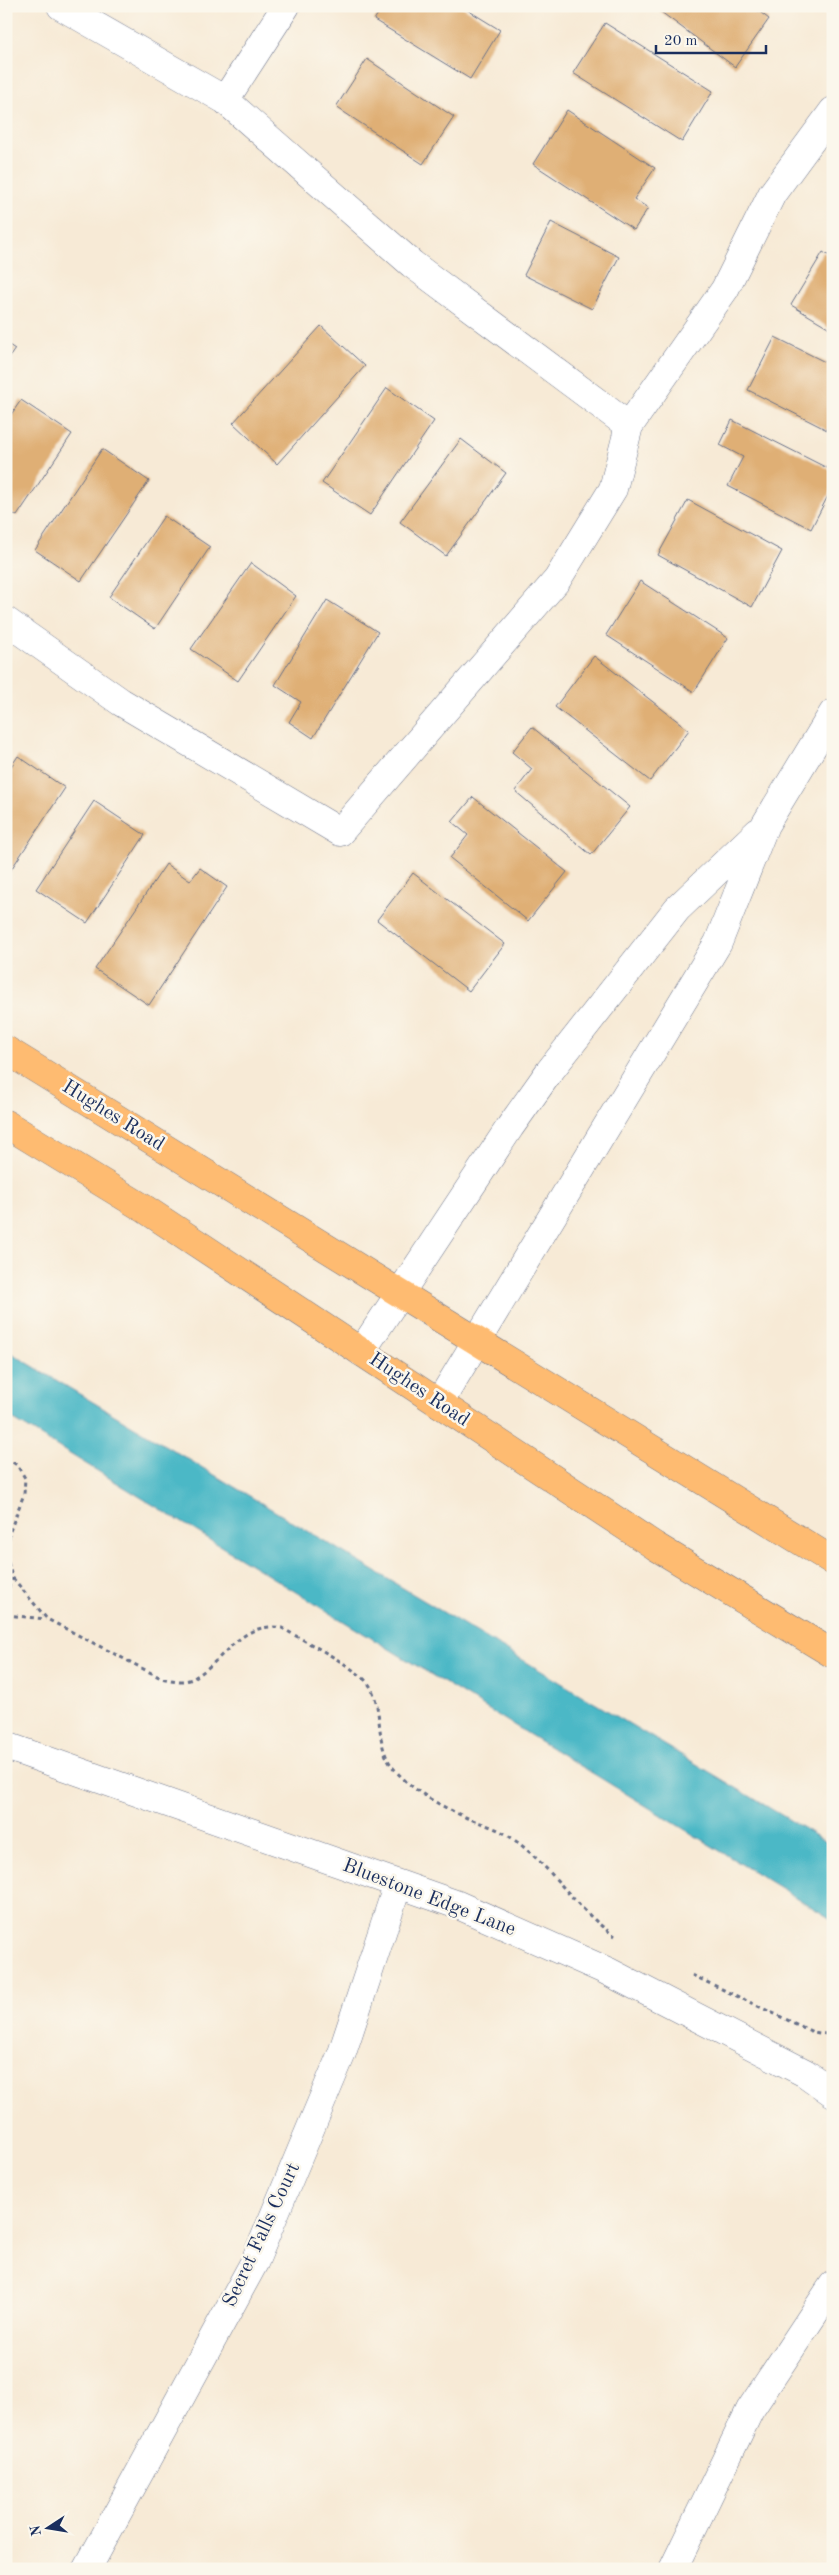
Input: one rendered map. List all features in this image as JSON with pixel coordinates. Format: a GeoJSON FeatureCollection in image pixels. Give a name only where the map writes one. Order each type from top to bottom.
{"type":"FeatureCollection","features":[{"type":"Feature","properties":{"kind":"main road","name":"Hughes Road"},"geometry":{"type":"LineString","coordinates":[[6,1050],[399,1295],[833,1560]]}},
{"type":"Feature","properties":{"kind":"main road","name":"Hughes Road"},"geometry":{"type":"LineString","coordinates":[[6,1124],[145,1209],[655,1546],[833,1654]]}},
{"type":"Feature","properties":{"kind":"street"},"geometry":{"type":"LineString","coordinates":[[61,6],[225,100],[412,264],[629,426]]}},
{"type":"Feature","properties":{"kind":"street"},"geometry":{"type":"LineString","coordinates":[[225,100],[286,6]]}},
{"type":"Feature","properties":{"kind":"street"},"geometry":{"type":"LineString","coordinates":[[6,621],[120,702],[340,832],[557,580],[613,489],[629,426],[725,288],[772,194],[833,111]]}},
{"type":"Feature","properties":{"kind":"street"},"geometry":{"type":"LineString","coordinates":[[439,1403],[718,943],[765,825],[833,714]]}},
{"type":"Feature","properties":{"kind":"street"},"geometry":{"type":"LineString","coordinates":[[361,1352],[510,1127],[549,1072],[677,909],[765,825]]}},
{"type":"Feature","properties":{"kind":"street","name":"Bluestone Edge Lane"},"geometry":{"type":"LineString","coordinates":[[6,1746],[458,1905],[607,1971],[804,2073],[833,2093]]}},
{"type":"Feature","properties":{"kind":"street","name":"Secret Falls Court"},"geometry":{"type":"LineString","coordinates":[[87,2569],[255,2262],[342,2053],[398,1884]]}},
{"type":"Feature","properties":{"kind":"street"},"geometry":{"type":"LineString","coordinates":[[673,2569],[750,2410],[833,2285]]}},
{"type":"Feature","properties":{"kind":"path"},"geometry":{"type":"LineString","coordinates":[[6,1458],[17,1464],[25,1478],[24,1494],[10,1531],[6,1555],[12,1577],[27,1598],[47,1619],[161,1678],[176,1681],[190,1680],[254,1629],[268,1625],[282,1628],[357,1673],[370,1685],[375,1701],[383,1751],[389,1764],[404,1780],[430,1798],[464,1817],[506,1834],[527,1849],[591,1915],[622,1939]]}},
{"type":"Feature","properties":{"kind":"path"},"geometry":{"type":"LineString","coordinates":[[6,1596],[12,1577]]}},
{"type":"Feature","properties":{"kind":"path"},"geometry":{"type":"LineString","coordinates":[[6,1615],[47,1619]]}},
{"type":"Feature","properties":{"kind":"path"},"geometry":{"type":"LineString","coordinates":[[684,1970],[813,2032],[833,2035]]}},
{"type":"Feature","properties":{"kind":"water"},"geometry":{"type":"Polygon","coordinates":[[[6,1350],[833,1846],[833,1920],[6,1415],[6,1350]]]}},
{"type":"Feature","properties":{"kind":"building"},"geometry":{"type":"Polygon","coordinates":[[[383,6],[461,6],[500,30],[470,79],[374,20],[383,6]]]}},
{"type":"Feature","properties":{"kind":"building"},"geometry":{"type":"Polygon","coordinates":[[[653,6],[752,6],[769,19],[735,67],[653,6]]]}},
{"type":"Feature","properties":{"kind":"building"},"geometry":{"type":"Polygon","coordinates":[[[605,23],[713,91],[682,142],[573,73],[605,23]]]}},
{"type":"Feature","properties":{"kind":"building"},"geometry":{"type":"Polygon","coordinates":[[[367,59],[454,117],[423,164],[336,107],[367,59]]]}},
{"type":"Feature","properties":{"kind":"building"},"geometry":{"type":"Polygon","coordinates":[[[567,110],[655,168],[634,199],[648,208],[634,230],[533,164],[567,110]]]}},
{"type":"Feature","properties":{"kind":"building"},"geometry":{"type":"Polygon","coordinates":[[[551,222],[619,257],[592,309],[524,275],[551,222]]]}},
{"type":"Feature","properties":{"kind":"building"},"geometry":{"type":"Polygon","coordinates":[[[823,252],[833,258],[833,330],[791,305],[823,252]]]}},
{"type":"Feature","properties":{"kind":"building"},"geometry":{"type":"Polygon","coordinates":[[[321,326],[365,366],[277,464],[233,423],[321,326]]]}},
{"type":"Feature","properties":{"kind":"building"},"geometry":{"type":"Polygon","coordinates":[[[775,337],[833,366],[833,433],[748,390],[775,337]]]}},
{"type":"Feature","properties":{"kind":"building"},"geometry":{"type":"Polygon","coordinates":[[[6,343],[15,349],[6,362],[6,343]]]}},
{"type":"Feature","properties":{"kind":"building"},"geometry":{"type":"Polygon","coordinates":[[[387,388],[434,421],[370,515],[322,483],[387,388]]]}},
{"type":"Feature","properties":{"kind":"building"},"geometry":{"type":"Polygon","coordinates":[[[21,400],[72,434],[17,516],[6,509],[6,422],[21,400]]]}},
{"type":"Feature","properties":{"kind":"building"},"geometry":{"type":"Polygon","coordinates":[[[732,420],[833,471],[833,486],[811,529],[728,486],[743,457],[720,445],[732,420]]]}},
{"type":"Feature","properties":{"kind":"building"},"geometry":{"type":"Polygon","coordinates":[[[461,439],[506,473],[446,556],[400,522],[461,439]]]}},
{"type":"Feature","properties":{"kind":"building"},"geometry":{"type":"Polygon","coordinates":[[[102,449],[149,481],[81,581],[35,550],[102,449]]]}},
{"type":"Feature","properties":{"kind":"building"},"geometry":{"type":"Polygon","coordinates":[[[688,500],[782,551],[752,607],[658,555],[688,500]]]}},
{"type":"Feature","properties":{"kind":"building"},"geometry":{"type":"Polygon","coordinates":[[[164,516],[210,547],[155,629],[109,597],[164,516]]]}},
{"type":"Feature","properties":{"kind":"building"},"geometry":{"type":"Polygon","coordinates":[[[251,563],[296,596],[238,681],[191,649],[251,563]]]}},
{"type":"Feature","properties":{"kind":"building"},"geometry":{"type":"Polygon","coordinates":[[[640,581],[728,638],[694,692],[606,635],[640,581]]]}},
{"type":"Feature","properties":{"kind":"building"},"geometry":{"type":"Polygon","coordinates":[[[327,600],[378,632],[313,738],[289,722],[301,702],[275,685],[327,600]]]}},
{"type":"Feature","properties":{"kind":"building"},"geometry":{"type":"Polygon","coordinates":[[[594,656],[689,730],[650,781],[555,707],[594,656]]]}},
{"type":"Feature","properties":{"kind":"building"},"geometry":{"type":"Polygon","coordinates":[[[532,727],[630,807],[591,855],[515,791],[532,769],[512,752],[532,727]]]}},
{"type":"Feature","properties":{"kind":"building"},"geometry":{"type":"Polygon","coordinates":[[[18,756],[65,788],[6,877],[6,774],[18,756]]]}},
{"type":"Feature","properties":{"kind":"building"},"geometry":{"type":"Polygon","coordinates":[[[473,797],[567,872],[528,921],[450,858],[468,835],[452,822],[473,797]]]}},
{"type":"Feature","properties":{"kind":"building"},"geometry":{"type":"Polygon","coordinates":[[[94,801],[145,835],[87,923],[36,889],[94,801]]]}},
{"type":"Feature","properties":{"kind":"building"},"geometry":{"type":"Polygon","coordinates":[[[166,864],[190,881],[200,868],[227,887],[149,1005],[95,969],[166,864]]]}},
{"type":"Feature","properties":{"kind":"building"},"geometry":{"type":"Polygon","coordinates":[[[413,873],[505,944],[469,991],[377,920],[413,873]]]}}]}
